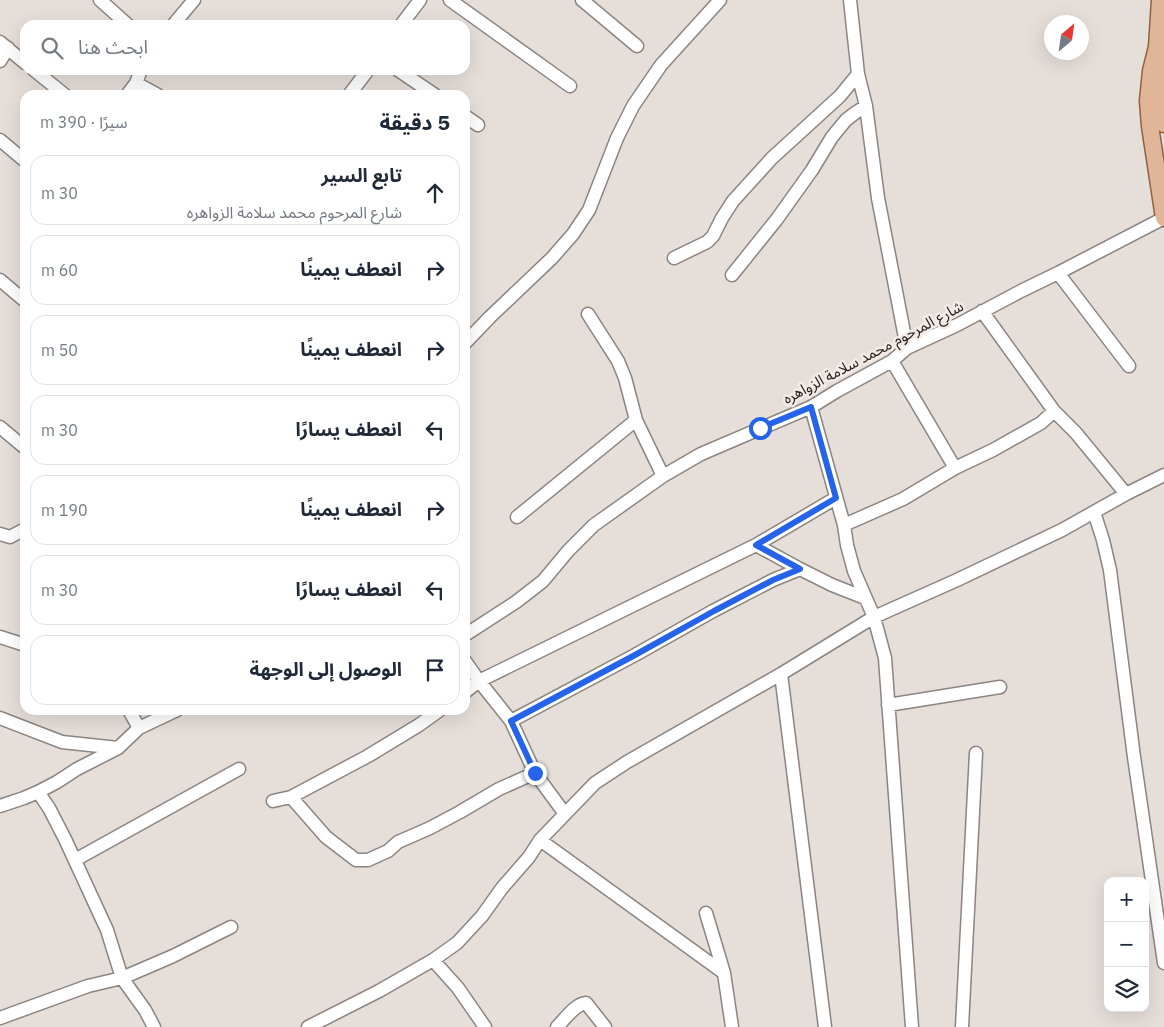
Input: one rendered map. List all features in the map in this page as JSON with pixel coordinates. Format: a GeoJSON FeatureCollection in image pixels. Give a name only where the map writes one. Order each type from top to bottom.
{"type":"FeatureCollection","features":[{"type":"Feature","properties":{"kind":"main road"},"geometry":{"type":"LineString","coordinates":[[1160,0],[1156,47],[1148,101],[1164,218]]}},
{"type":"Feature","properties":{"kind":"main road"},"geometry":{"type":"LineString","coordinates":[[1156,47],[1164,124]]}},
{"type":"Feature","properties":{"kind":"street"},"geometry":{"type":"LineString","coordinates":[[100,0],[122,20]]}},
{"type":"Feature","properties":{"kind":"street"},"geometry":{"type":"LineString","coordinates":[[177,20],[194,0]]}},
{"type":"Feature","properties":{"kind":"street"},"geometry":{"type":"LineString","coordinates":[[405,20],[420,0]]}},
{"type":"Feature","properties":{"kind":"street"},"geometry":{"type":"LineString","coordinates":[[450,0],[570,86]]}},
{"type":"Feature","properties":{"kind":"street"},"geometry":{"type":"LineString","coordinates":[[582,0],[637,46]]}},
{"type":"Feature","properties":{"kind":"street"},"geometry":{"type":"LineString","coordinates":[[470,338],[552,258],[573,234],[590,210],[617,138],[633,106],[660,65],[720,0]]}},
{"type":"Feature","properties":{"kind":"street"},"geometry":{"type":"LineString","coordinates":[[850,0],[858,74],[866,106],[878,198],[907,348]]}},
{"type":"Feature","properties":{"kind":"street"},"geometry":{"type":"LineString","coordinates":[[0,61],[4,45],[20,59]]}},
{"type":"Feature","properties":{"kind":"street"},"geometry":{"type":"LineString","coordinates":[[674,258],[707,242],[713,236],[733,201],[772,158],[840,96],[858,74]]}},
{"type":"Feature","properties":{"kind":"street"},"geometry":{"type":"LineString","coordinates":[[40,75],[59,90]]}},
{"type":"Feature","properties":{"kind":"street"},"geometry":{"type":"LineString","coordinates":[[131,90],[139,75]]}},
{"type":"Feature","properties":{"kind":"street"},"geometry":{"type":"LineString","coordinates":[[353,90],[364,75]]}},
{"type":"Feature","properties":{"kind":"street"},"geometry":{"type":"LineString","coordinates":[[405,75],[428,90]]}},
{"type":"Feature","properties":{"kind":"street"},"geometry":{"type":"LineString","coordinates":[[136,83],[149,90]]}},
{"type":"Feature","properties":{"kind":"street"},"geometry":{"type":"LineString","coordinates":[[732,275],[777,219],[812,170],[832,137],[846,120],[866,106]]}},
{"type":"Feature","properties":{"kind":"street"},"geometry":{"type":"LineString","coordinates":[[470,119],[478,125]]}},
{"type":"Feature","properties":{"kind":"street"},"geometry":{"type":"LineString","coordinates":[[0,140],[20,157]]}},
{"type":"Feature","properties":{"kind":"street","name":"شارع المرحوم محمد سلامة الزواهره"},"geometry":{"type":"LineString","coordinates":[[470,632],[516,602],[543,581],[568,551],[594,525],[662,476],[701,454],[811,407],[892,361],[907,348],[1164,218]]}},
{"type":"Feature","properties":{"kind":"street"},"geometry":{"type":"LineString","coordinates":[[1058,273],[1129,366]]}},
{"type":"Feature","properties":{"kind":"street"},"geometry":{"type":"LineString","coordinates":[[0,280],[20,297]]}},
{"type":"Feature","properties":{"kind":"street"},"geometry":{"type":"LineString","coordinates":[[982,311],[1054,411],[1076,433],[1126,494]]}},
{"type":"Feature","properties":{"kind":"street"},"geometry":{"type":"LineString","coordinates":[[588,314],[618,361],[625,378],[636,420],[662,476]]}},
{"type":"Feature","properties":{"kind":"street"},"geometry":{"type":"LineString","coordinates":[[892,361],[955,468]]}},
{"type":"Feature","properties":{"kind":"street"},"geometry":{"type":"LineString","coordinates":[[811,407],[844,525],[847,546],[854,571],[874,617],[885,658],[912,1027]]}},
{"type":"Feature","properties":{"kind":"street"},"geometry":{"type":"LineString","coordinates":[[844,525],[903,499],[955,468],[993,450],[1041,423],[1054,411]]}},
{"type":"Feature","properties":{"kind":"street"},"geometry":{"type":"LineString","coordinates":[[517,516],[636,420]]}},
{"type":"Feature","properties":{"kind":"street"},"geometry":{"type":"LineString","coordinates":[[0,427],[20,444]]}},
{"type":"Feature","properties":{"kind":"street"},"geometry":{"type":"LineString","coordinates":[[308,1027],[379,991],[433,960],[457,943],[482,916],[502,888],[529,857],[540,840],[595,783],[627,762],[781,674],[874,617],[1062,530],[1126,494],[1164,476]]}},
{"type":"Feature","properties":{"kind":"street"},"geometry":{"type":"LineString","coordinates":[[470,688],[479,681],[756,545],[836,498]]}},
{"type":"Feature","properties":{"kind":"street"},"geometry":{"type":"LineString","coordinates":[[1094,512],[1110,570],[1134,757],[1164,963]]}},
{"type":"Feature","properties":{"kind":"street"},"geometry":{"type":"LineString","coordinates":[[0,534],[10,537],[20,532]]}},
{"type":"Feature","properties":{"kind":"street"},"geometry":{"type":"LineString","coordinates":[[756,545],[832,585],[866,598]]}},
{"type":"Feature","properties":{"kind":"street"},"geometry":{"type":"LineString","coordinates":[[511,721],[714,611],[773,580],[800,569]]}},
{"type":"Feature","properties":{"kind":"street"},"geometry":{"type":"LineString","coordinates":[[0,637],[20,643]]}},
{"type":"Feature","properties":{"kind":"street"},"geometry":{"type":"LineString","coordinates":[[470,668],[511,721],[535,773],[565,814]]}},
{"type":"Feature","properties":{"kind":"street"},"geometry":{"type":"LineString","coordinates":[[781,674],[825,1027]]}},
{"type":"Feature","properties":{"kind":"street"},"geometry":{"type":"LineString","coordinates":[[888,705],[1000,687]]}},
{"type":"Feature","properties":{"kind":"street"},"geometry":{"type":"LineString","coordinates":[[132,715],[139,728]]}},
{"type":"Feature","properties":{"kind":"street"},"geometry":{"type":"LineString","coordinates":[[0,806],[24,798],[57,782],[76,769],[118,748],[139,728],[166,715]]}},
{"type":"Feature","properties":{"kind":"street"},"geometry":{"type":"LineString","coordinates":[[273,801],[291,797],[368,756],[433,715]]}},
{"type":"Feature","properties":{"kind":"street"},"geometry":{"type":"LineString","coordinates":[[0,718],[62,742],[118,748]]}},
{"type":"Feature","properties":{"kind":"street"},"geometry":{"type":"LineString","coordinates":[[962,1027],[976,753]]}},
{"type":"Feature","properties":{"kind":"street"},"geometry":{"type":"LineString","coordinates":[[75,860],[239,769]]}},
{"type":"Feature","properties":{"kind":"street"},"geometry":{"type":"LineString","coordinates":[[291,797],[326,837],[356,860],[368,860],[388,851],[398,842],[460,812],[499,789],[535,773]]}},
{"type":"Feature","properties":{"kind":"street"},"geometry":{"type":"LineString","coordinates":[[38,792],[54,818],[107,930],[122,978],[145,1010],[154,1027]]}},
{"type":"Feature","properties":{"kind":"street"},"geometry":{"type":"LineString","coordinates":[[540,840],[724,973]]}},
{"type":"Feature","properties":{"kind":"street"},"geometry":{"type":"LineString","coordinates":[[706,913],[724,973],[732,1027]]}},
{"type":"Feature","properties":{"kind":"street"},"geometry":{"type":"LineString","coordinates":[[0,1018],[88,986],[122,978],[173,956],[231,927]]}},
{"type":"Feature","properties":{"kind":"street"},"geometry":{"type":"LineString","coordinates":[[433,960],[458,988],[485,1027]]}},
{"type":"Feature","properties":{"kind":"street"},"geometry":{"type":"LineString","coordinates":[[557,1027],[577,1006],[586,1003],[605,1027]]}},
{"type":"Feature","properties":{"kind":"route"},"geometry":{"type":"LineString","coordinates":[[535,773],[511,721],[714,611],[773,580],[800,569],[756,545],[836,498],[811,407],[760,428]]}}]}
